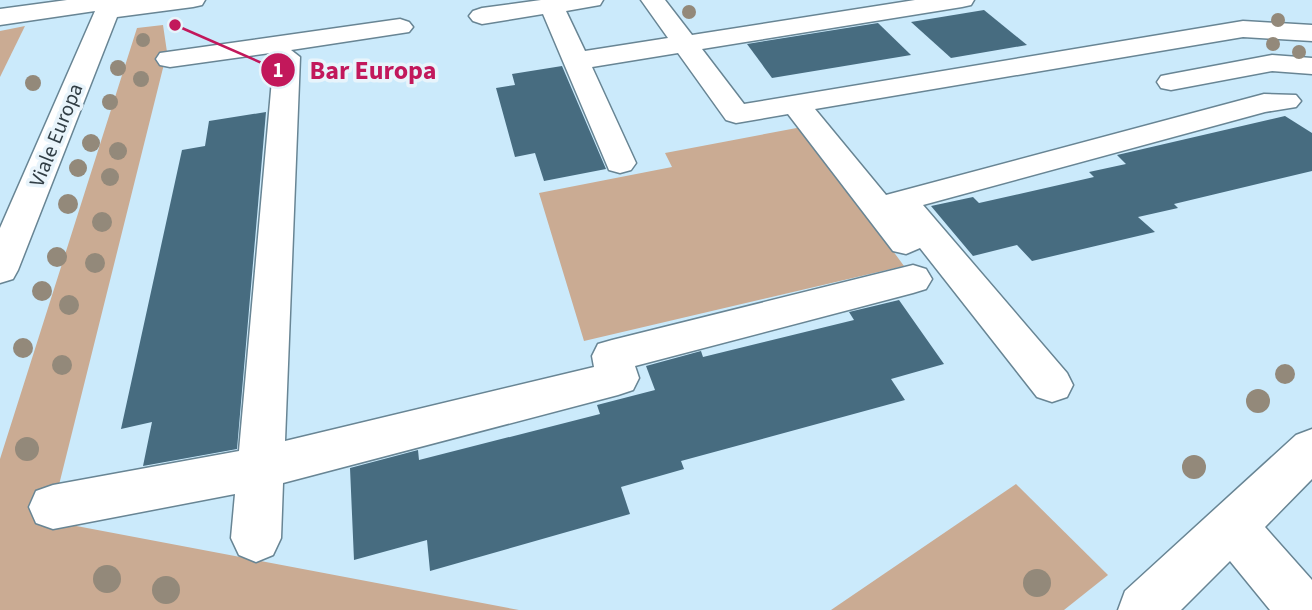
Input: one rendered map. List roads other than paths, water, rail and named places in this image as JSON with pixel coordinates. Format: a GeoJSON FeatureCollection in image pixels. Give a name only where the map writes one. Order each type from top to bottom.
{"type":"FeatureCollection","features":[{"type":"Feature","properties":{"kind":"street"},"geometry":{"type":"LineString","coordinates":[[0,18],[111,4],[193,0]]}},
{"type":"Feature","properties":{"kind":"street"},"geometry":{"type":"LineString","coordinates":[[482,16],[591,0]]}},
{"type":"Feature","properties":{"kind":"street"},"geometry":{"type":"LineString","coordinates":[[653,0],[736,114],[1243,29],[1312,33]]}},
{"type":"Feature","properties":{"kind":"street"},"geometry":{"type":"LineString","coordinates":[[576,61],[962,0]]}},
{"type":"Feature","properties":{"kind":"street","name":"Viale Europa"},"geometry":{"type":"LineString","coordinates":[[0,270],[111,4]]}},
{"type":"Feature","properties":{"kind":"street"},"geometry":{"type":"LineString","coordinates":[[1236,5],[1312,10]]}},
{"type":"Feature","properties":{"kind":"street"},"geometry":{"type":"LineString","coordinates":[[552,7],[620,163]]}},
{"type":"Feature","properties":{"kind":"street"},"geometry":{"type":"LineString","coordinates":[[170,60],[400,27]]}},
{"type":"Feature","properties":{"kind":"street"},"geometry":{"type":"LineString","coordinates":[[256,538],[287,57]]}},
{"type":"Feature","properties":{"kind":"street"},"geometry":{"type":"LineString","coordinates":[[1171,82],[1272,63],[1312,66]]}},
{"type":"Feature","properties":{"kind":"street"},"geometry":{"type":"LineString","coordinates":[[796,104],[1040,389],[901,200],[1264,103],[1286,101]]}},
{"type":"Feature","properties":{"kind":"street"},"geometry":{"type":"LineString","coordinates":[[53,507],[260,468],[618,378],[612,356],[913,279]]}},
{"type":"Feature","properties":{"kind":"street"},"geometry":{"type":"LineString","coordinates":[[1144,610],[1312,449]]}},
{"type":"Feature","properties":{"kind":"street"},"geometry":{"type":"LineString","coordinates":[[1233,527],[1304,610]]}},
{"type":"Feature","properties":{"kind":"place","name":"Bar Europa"},"geometry":{"type":"Point","coordinates":[175,25]}}]}
